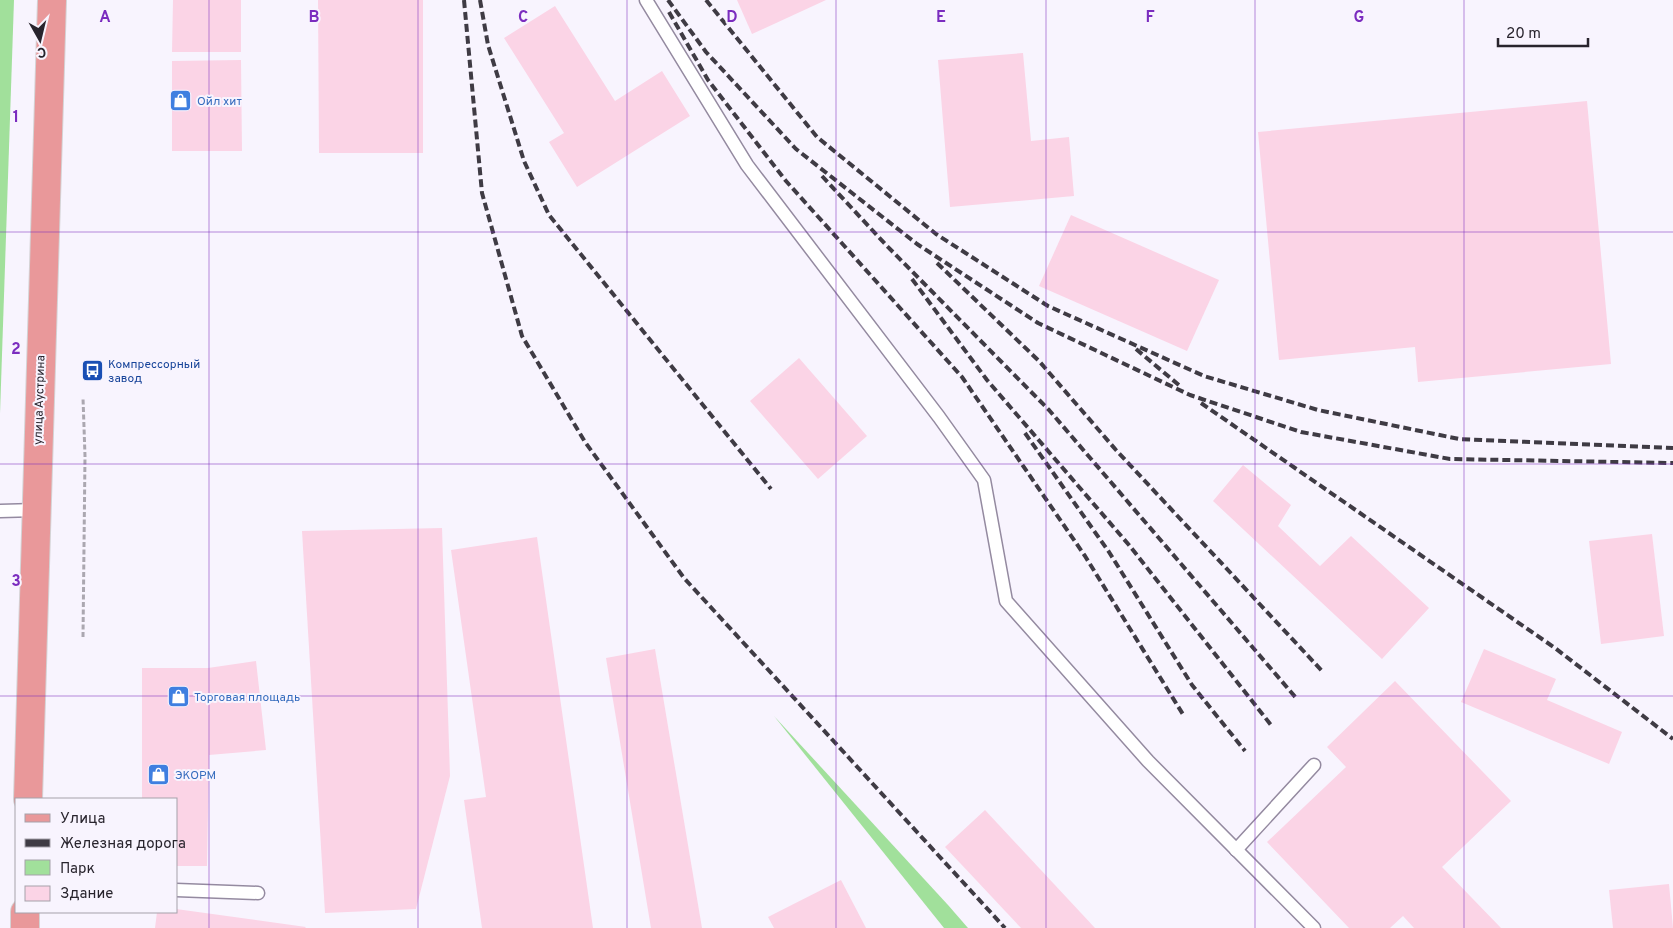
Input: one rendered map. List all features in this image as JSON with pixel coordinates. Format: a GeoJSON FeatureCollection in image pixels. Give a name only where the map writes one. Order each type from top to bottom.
{"type":"FeatureCollection","features":[{"type":"Feature","properties":{"kind":"main road","name":"улица Аустрина"},"geometry":{"type":"LineString","coordinates":[[28,798],[52,0]]}},
{"type":"Feature","properties":{"kind":"main road"},"geometry":{"type":"LineString","coordinates":[[25,913],[25,928]]}},
{"type":"Feature","properties":{"kind":"lane"},"geometry":{"type":"LineString","coordinates":[[646,0],[747,165],[940,417],[984,480],[1006,601],[1148,761],[1314,928]]}},
{"type":"Feature","properties":{"kind":"lane"},"geometry":{"type":"LineString","coordinates":[[0,511],[36,510]]}},
{"type":"Feature","properties":{"kind":"lane"},"geometry":{"type":"LineString","coordinates":[[1236,850],[1314,765]]}},
{"type":"Feature","properties":{"kind":"lane"},"geometry":{"type":"LineString","coordinates":[[178,890],[258,893]]}},
{"type":"Feature","properties":{"kind":"path"},"geometry":{"type":"LineString","coordinates":[[83,637],[84,398]]}},
{"type":"Feature","properties":{"kind":"green space"},"geometry":{"type":"Polygon","coordinates":[[[0,0],[14,0],[0,414],[0,0]]]}},
{"type":"Feature","properties":{"kind":"green space"},"geometry":{"type":"Polygon","coordinates":[[[774,716],[948,905],[968,928],[944,928],[774,716]]]}},
{"type":"Feature","properties":{"kind":"building"},"geometry":{"type":"Polygon","coordinates":[[[173,0],[241,0],[241,52],[172,52],[173,0]]]}},
{"type":"Feature","properties":{"kind":"building"},"geometry":{"type":"Polygon","coordinates":[[[318,0],[423,0],[423,153],[319,153],[318,0]]]}},
{"type":"Feature","properties":{"kind":"building"},"geometry":{"type":"Polygon","coordinates":[[[737,0],[826,0],[752,34],[737,0]]]}},
{"type":"Feature","properties":{"kind":"building"},"geometry":{"type":"Polygon","coordinates":[[[555,6],[615,101],[662,71],[690,116],[577,187],[549,142],[564,133],[504,38],[555,6]]]}},
{"type":"Feature","properties":{"kind":"building"},"geometry":{"type":"Polygon","coordinates":[[[1023,53],[1031,141],[1069,137],[1074,196],[950,207],[938,60],[1023,53]]]}},
{"type":"Feature","properties":{"kind":"building"},"geometry":{"type":"Polygon","coordinates":[[[241,60],[242,151],[172,151],[172,61],[241,60]]]}},
{"type":"Feature","properties":{"kind":"building"},"geometry":{"type":"Polygon","coordinates":[[[1587,101],[1611,364],[1418,382],[1415,347],[1279,360],[1258,132],[1587,101]]]}},
{"type":"Feature","properties":{"kind":"building"},"geometry":{"type":"Polygon","coordinates":[[[1071,215],[1219,280],[1187,351],[1039,286],[1071,215]]]}},
{"type":"Feature","properties":{"kind":"building"},"geometry":{"type":"Polygon","coordinates":[[[799,358],[867,436],[818,479],[750,401],[799,358]]]}},
{"type":"Feature","properties":{"kind":"building"},"geometry":{"type":"Polygon","coordinates":[[[1243,465],[1291,505],[1278,526],[1320,566],[1351,536],[1429,608],[1382,659],[1213,501],[1243,465]]]}},
{"type":"Feature","properties":{"kind":"building"},"geometry":{"type":"Polygon","coordinates":[[[442,528],[450,776],[416,909],[325,913],[302,531],[442,528]]]}},
{"type":"Feature","properties":{"kind":"building"},"geometry":{"type":"Polygon","coordinates":[[[1652,534],[1664,636],[1601,644],[1589,541],[1652,534]]]}},
{"type":"Feature","properties":{"kind":"building"},"geometry":{"type":"Polygon","coordinates":[[[537,537],[593,928],[482,928],[464,800],[486,797],[451,550],[537,537]]]}},
{"type":"Feature","properties":{"kind":"building"},"geometry":{"type":"Polygon","coordinates":[[[655,649],[702,928],[651,928],[606,658],[655,649]]]}},
{"type":"Feature","properties":{"kind":"building"},"geometry":{"type":"Polygon","coordinates":[[[1484,649],[1556,679],[1547,700],[1622,732],[1609,764],[1461,702],[1484,649]]]}},
{"type":"Feature","properties":{"kind":"building"},"geometry":{"type":"Polygon","coordinates":[[[256,661],[266,750],[209,755],[207,866],[178,866],[178,798],[142,798],[142,668],[208,668],[256,661]]]}},
{"type":"Feature","properties":{"kind":"building"},"geometry":{"type":"Polygon","coordinates":[[[1395,681],[1511,801],[1442,867],[1501,928],[1414,928],[1403,916],[1390,928],[1349,928],[1267,842],[1346,767],[1327,747],[1395,681]]]}},
{"type":"Feature","properties":{"kind":"building"},"geometry":{"type":"Polygon","coordinates":[[[985,810],[1095,928],[1021,928],[945,847],[985,810]]]}},
{"type":"Feature","properties":{"kind":"building"},"geometry":{"type":"Polygon","coordinates":[[[841,880],[866,928],[774,928],[768,917],[841,880]]]}},
{"type":"Feature","properties":{"kind":"building"},"geometry":{"type":"Polygon","coordinates":[[[1669,884],[1673,928],[1613,928],[1609,890],[1669,884]]]}},
{"type":"Feature","properties":{"kind":"building"},"geometry":{"type":"Polygon","coordinates":[[[178,909],[306,927],[305,928],[155,928],[157,913],[178,913],[178,909]]]}},
{"type":"Feature","properties":{"kind":"railway"},"geometry":{"type":"LineString","coordinates":[[464,0],[482,193],[522,336],[585,442],[684,578],[1005,928]]}},
{"type":"Feature","properties":{"kind":"railway"},"geometry":{"type":"LineString","coordinates":[[480,0],[488,45],[524,161],[549,215],[771,489]]}},
{"type":"Feature","properties":{"kind":"railway"},"geometry":{"type":"LineString","coordinates":[[668,0],[706,52],[796,149],[917,244],[1038,323],[1190,395],[1301,432],[1450,459],[1673,463]]}},
{"type":"Feature","properties":{"kind":"railway"},"geometry":{"type":"LineString","coordinates":[[706,0],[817,137],[936,234],[1048,306],[1204,376],[1318,410],[1459,439],[1673,448]]}},
{"type":"Feature","properties":{"kind":"railway"},"geometry":{"type":"LineString","coordinates":[[669,12],[708,80],[786,181],[962,377],[1085,556],[1184,716]]}},
{"type":"Feature","properties":{"kind":"railway"},"geometry":{"type":"LineString","coordinates":[[822,176],[887,246],[1049,410],[1297,699]]}},
{"type":"Feature","properties":{"kind":"railway"},"geometry":{"type":"LineString","coordinates":[[937,263],[1039,361],[1116,450],[1323,672]]}},
{"type":"Feature","properties":{"kind":"railway"},"geometry":{"type":"LineString","coordinates":[[912,279],[987,380],[1129,545],[1271,725]]}},
{"type":"Feature","properties":{"kind":"railway"},"geometry":{"type":"LineString","coordinates":[[1136,349],[1180,386]]}},
{"type":"Feature","properties":{"kind":"railway"},"geometry":{"type":"LineString","coordinates":[[1201,403],[1555,648],[1673,739]]}},
{"type":"Feature","properties":{"kind":"railway"},"geometry":{"type":"LineString","coordinates":[[1025,433],[1109,552],[1192,685],[1245,751]]}},
{"type":"Feature","properties":{"kind":"place","name":"Ойл хит"},"geometry":{"type":"Point","coordinates":[181,101]}},
{"type":"Feature","properties":{"kind":"place","name":"Компрессорный завод"},"geometry":{"type":"Point","coordinates":[92,371]}},
{"type":"Feature","properties":{"kind":"place","name":"Торговая площадь"},"geometry":{"type":"Point","coordinates":[178,697]}},
{"type":"Feature","properties":{"kind":"place","name":"ЭКОРМ"},"geometry":{"type":"Point","coordinates":[159,775]}}]}
